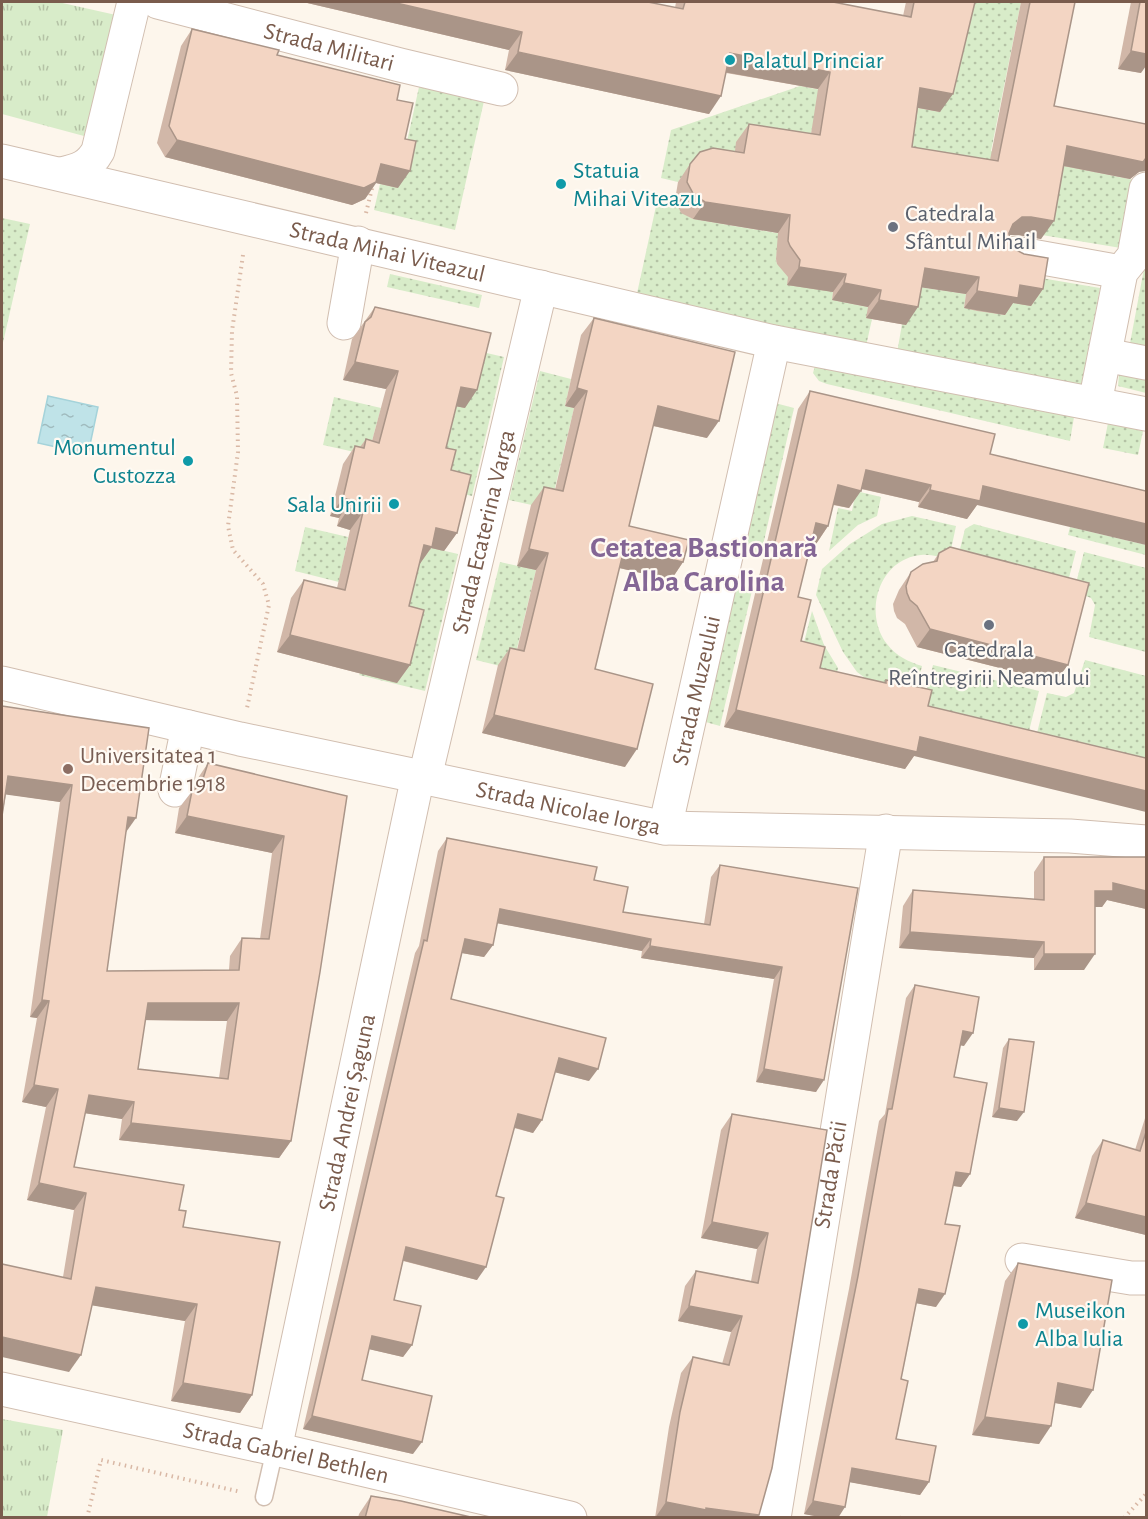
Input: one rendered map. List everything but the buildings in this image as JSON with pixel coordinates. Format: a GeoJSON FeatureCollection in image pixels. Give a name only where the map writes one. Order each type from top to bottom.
{"type":"FeatureCollection","features":[{"type":"Feature","properties":{"kind":"street"},"geometry":{"type":"LineString","coordinates":[[61,174],[81,169],[92,162],[98,151],[134,2]]}},
{"type":"Feature","properties":{"kind":"street","name":"Strada Militari"},"geometry":{"type":"LineString","coordinates":[[158,2],[501,89]]}},
{"type":"Feature","properties":{"kind":"street","name":"Strada Mihai Viteazul"},"geometry":{"type":"LineString","coordinates":[[2,160],[61,174],[362,228],[541,287],[774,342],[1146,414]]}},
{"type":"Feature","properties":{"kind":"street"},"geometry":{"type":"LineString","coordinates":[[1095,403],[1121,272],[1134,256],[1146,191]]}},
{"type":"Feature","properties":{"kind":"street"},"geometry":{"type":"LineString","coordinates":[[344,323],[362,228]]}},
{"type":"Feature","properties":{"kind":"street"},"geometry":{"type":"LineString","coordinates":[[1015,254],[1121,272]]}},
{"type":"Feature","properties":{"kind":"street","name":"Strada Ecaterina Varga"},"geometry":{"type":"LineString","coordinates":[[421,777],[541,287]]}},
{"type":"Feature","properties":{"kind":"street","name":"Strada Muzeului"},"geometry":{"type":"LineString","coordinates":[[665,828],[774,342]]}},
{"type":"Feature","properties":{"kind":"street"},"geometry":{"type":"LineString","coordinates":[[1105,355],[1146,363]]}},
{"type":"Feature","properties":{"kind":"street","name":"Strada Nicolae Iorga"},"geometry":{"type":"LineString","coordinates":[[2,683],[240,739],[665,828],[1070,836],[1146,842]]}},
{"type":"Feature","properties":{"kind":"street"},"geometry":{"type":"LineString","coordinates":[[175,790],[188,727]]}},
{"type":"Feature","properties":{"kind":"street","name":"Strada Andrei Șaguna"},"geometry":{"type":"LineString","coordinates":[[275,1449],[421,777]]}},
{"type":"Feature","properties":{"kind":"street","name":"Strada Păcii"},"geometry":{"type":"LineString","coordinates":[[774,1518],[886,831]]}},
{"type":"Feature","properties":{"kind":"street"},"geometry":{"type":"LineString","coordinates":[[1022,1260],[1131,1278],[1146,1278]]}},
{"type":"Feature","properties":{"kind":"street","name":"Strada Gabriel Bethlen"},"geometry":{"type":"LineString","coordinates":[[2,1389],[275,1449],[570,1518]]}},
{"type":"Feature","properties":{"kind":"lane"},"geometry":{"type":"LineString","coordinates":[[264,1497],[275,1449]]}},
{"type":"Feature","properties":{"kind":"path"},"geometry":{"type":"LineString","coordinates":[[362,228],[374,179]]}},
{"type":"Feature","properties":{"kind":"path"},"geometry":{"type":"LineString","coordinates":[[240,739],[269,605],[263,584],[233,550],[228,526],[238,452],[237,396],[231,373],[232,331],[243,255]]}},
{"type":"Feature","properties":{"kind":"path"},"geometry":{"type":"LineString","coordinates":[[87,1518],[101,1460],[264,1497]]}},
{"type":"Feature","properties":{"kind":"path"},"geometry":{"type":"LineString","coordinates":[[1124,1518],[1146,1494]]}},
{"type":"Feature","properties":{"kind":"green space"},"geometry":{"type":"Polygon","coordinates":[[[2,2],[58,2],[116,15],[84,136],[2,114],[2,2]]]}},
{"type":"Feature","properties":{"kind":"green space"},"geometry":{"type":"Polygon","coordinates":[[[967,2],[1021,2],[991,151],[1134,180],[1121,248],[1042,235],[812,129],[803,182],[737,142],[732,171],[687,170],[678,182],[661,178],[671,130],[800,86],[940,112],[967,2]]]}},
{"type":"Feature","properties":{"kind":"green space"},"geometry":{"type":"Polygon","coordinates":[[[419,87],[484,101],[455,230],[374,210],[380,184],[397,187],[419,87]]]}},
{"type":"Feature","properties":{"kind":"green space"},"geometry":{"type":"Polygon","coordinates":[[[658,197],[675,200],[681,212],[693,219],[794,236],[778,251],[777,264],[833,292],[832,300],[868,307],[867,318],[872,319],[866,346],[636,298],[658,197]]]}},
{"type":"Feature","properties":{"kind":"green space"},"geometry":{"type":"Polygon","coordinates":[[[2,218],[30,224],[2,347],[2,218]]]}},
{"type":"Feature","properties":{"kind":"green space"},"geometry":{"type":"Polygon","coordinates":[[[1146,258],[1146,358],[1128,354],[1146,258]]]}},
{"type":"Feature","properties":{"kind":"green space"},"geometry":{"type":"Polygon","coordinates":[[[390,274],[482,295],[479,308],[387,287],[390,274]]]}},
{"type":"Feature","properties":{"kind":"green space"},"geometry":{"type":"Polygon","coordinates":[[[1035,277],[1100,288],[1080,391],[897,353],[902,324],[906,324],[912,286],[966,294],[964,308],[1005,315],[1007,302],[1035,277]]]}},
{"type":"Feature","properties":{"kind":"green space"},"geometry":{"type":"Polygon","coordinates":[[[478,351],[504,357],[472,496],[438,488],[449,405],[478,351]]]}},
{"type":"Feature","properties":{"kind":"green space"},"geometry":{"type":"Polygon","coordinates":[[[822,362],[1074,417],[1070,441],[827,384],[819,381],[813,373],[815,366],[822,362]]]}},
{"type":"Feature","properties":{"kind":"green space"},"geometry":{"type":"Polygon","coordinates":[[[540,371],[571,379],[565,406],[574,408],[550,509],[509,500],[540,371]]]}},
{"type":"Feature","properties":{"kind":"green space"},"geometry":{"type":"Polygon","coordinates":[[[1146,372],[1146,393],[1118,386],[1119,374],[1146,372]]]}},
{"type":"Feature","properties":{"kind":"green space"},"geometry":{"type":"Polygon","coordinates":[[[334,397],[381,408],[368,455],[323,445],[334,397]]]}},
{"type":"Feature","properties":{"kind":"green space"},"geometry":{"type":"Polygon","coordinates":[[[775,403],[794,408],[761,554],[752,552],[745,546],[775,403]]]}},
{"type":"Feature","properties":{"kind":"green space"},"geometry":{"type":"Polygon","coordinates":[[[1108,423],[1143,431],[1138,455],[1103,448],[1108,423]]]}},
{"type":"Feature","properties":{"kind":"green space"},"geometry":{"type":"Polygon","coordinates":[[[856,491],[881,497],[877,516],[858,525],[829,551],[838,508],[852,511],[856,491]]]}},
{"type":"Feature","properties":{"kind":"green space"},"geometry":{"type":"Polygon","coordinates":[[[912,516],[956,526],[949,559],[921,555],[906,559],[885,576],[879,589],[876,617],[887,644],[894,652],[922,666],[913,702],[880,689],[857,672],[843,652],[816,595],[822,569],[850,544],[882,524],[912,516]]]}},
{"type":"Feature","properties":{"kind":"green space"},"geometry":{"type":"Polygon","coordinates":[[[974,524],[1076,551],[1066,589],[957,561],[965,529],[974,524]]]}},
{"type":"Feature","properties":{"kind":"green space"},"geometry":{"type":"Polygon","coordinates":[[[305,527],[348,537],[339,582],[295,571],[305,527]]]}},
{"type":"Feature","properties":{"kind":"green space"},"geometry":{"type":"Polygon","coordinates":[[[1070,527],[1146,545],[1146,555],[1068,535],[1070,527]]]}},
{"type":"Feature","properties":{"kind":"green space"},"geometry":{"type":"Polygon","coordinates":[[[424,546],[458,554],[425,691],[359,675],[397,624],[424,546]]]}},
{"type":"Feature","properties":{"kind":"green space"},"geometry":{"type":"Polygon","coordinates":[[[1084,552],[1146,568],[1146,652],[1089,637],[1095,605],[1091,598],[1074,591],[1084,552]]]}},
{"type":"Feature","properties":{"kind":"green space"},"geometry":{"type":"Polygon","coordinates":[[[500,562],[536,570],[512,669],[476,660],[500,562]]]}},
{"type":"Feature","properties":{"kind":"green space"},"geometry":{"type":"Polygon","coordinates":[[[742,575],[755,578],[720,726],[702,721],[737,577],[742,575]]]}},
{"type":"Feature","properties":{"kind":"green space"},"geometry":{"type":"Polygon","coordinates":[[[812,611],[824,645],[838,668],[834,686],[801,654],[812,611]]]}},
{"type":"Feature","properties":{"kind":"green space"},"geometry":{"type":"Polygon","coordinates":[[[1085,660],[1146,676],[1146,759],[1037,733],[1047,693],[1066,697],[1074,693],[1085,660]]]}},
{"type":"Feature","properties":{"kind":"green space"},"geometry":{"type":"Polygon","coordinates":[[[933,665],[1039,691],[1029,731],[923,705],[933,665]]]}},
{"type":"Feature","properties":{"kind":"green space"},"geometry":{"type":"Polygon","coordinates":[[[2,1419],[63,1430],[47,1517],[2,1517],[2,1419]]]}},
{"type":"Feature","properties":{"kind":"water"},"geometry":{"type":"Polygon","coordinates":[[[48,396],[98,407],[88,454],[38,443],[48,396]]]}},
{"type":"Feature","properties":{"kind":"place","name":"Palatul Princiar"},"geometry":{"type":"Point","coordinates":[730,60]}},
{"type":"Feature","properties":{"kind":"place","name":"Statuia Mihai Viteazu"},"geometry":{"type":"Point","coordinates":[561,184]}},
{"type":"Feature","properties":{"kind":"place","name":"Catedrala Sfântul Mihail"},"geometry":{"type":"Point","coordinates":[893,227]}},
{"type":"Feature","properties":{"kind":"place","name":"Monumentul Custozza"},"geometry":{"type":"Point","coordinates":[188,461]}},
{"type":"Feature","properties":{"kind":"place","name":"Sala Unirii"},"geometry":{"type":"Point","coordinates":[394,504]}},
{"type":"Feature","properties":{"kind":"place","name":"Catedrala Reîntregirii Neamului"},"geometry":{"type":"Point","coordinates":[989,625]}},
{"type":"Feature","properties":{"kind":"place","name":"Universitatea 1 Decembrie 1918"},"geometry":{"type":"Point","coordinates":[68,769]}},
{"type":"Feature","properties":{"kind":"place","name":"Museikon Alba Iulia"},"geometry":{"type":"Point","coordinates":[1023,1324]}},
{"type":"Feature","properties":{"kind":"district","name":"Cetatea Bastionară Alba Carolina"},"geometry":{"type":"Point","coordinates":[704,564]}}]}
